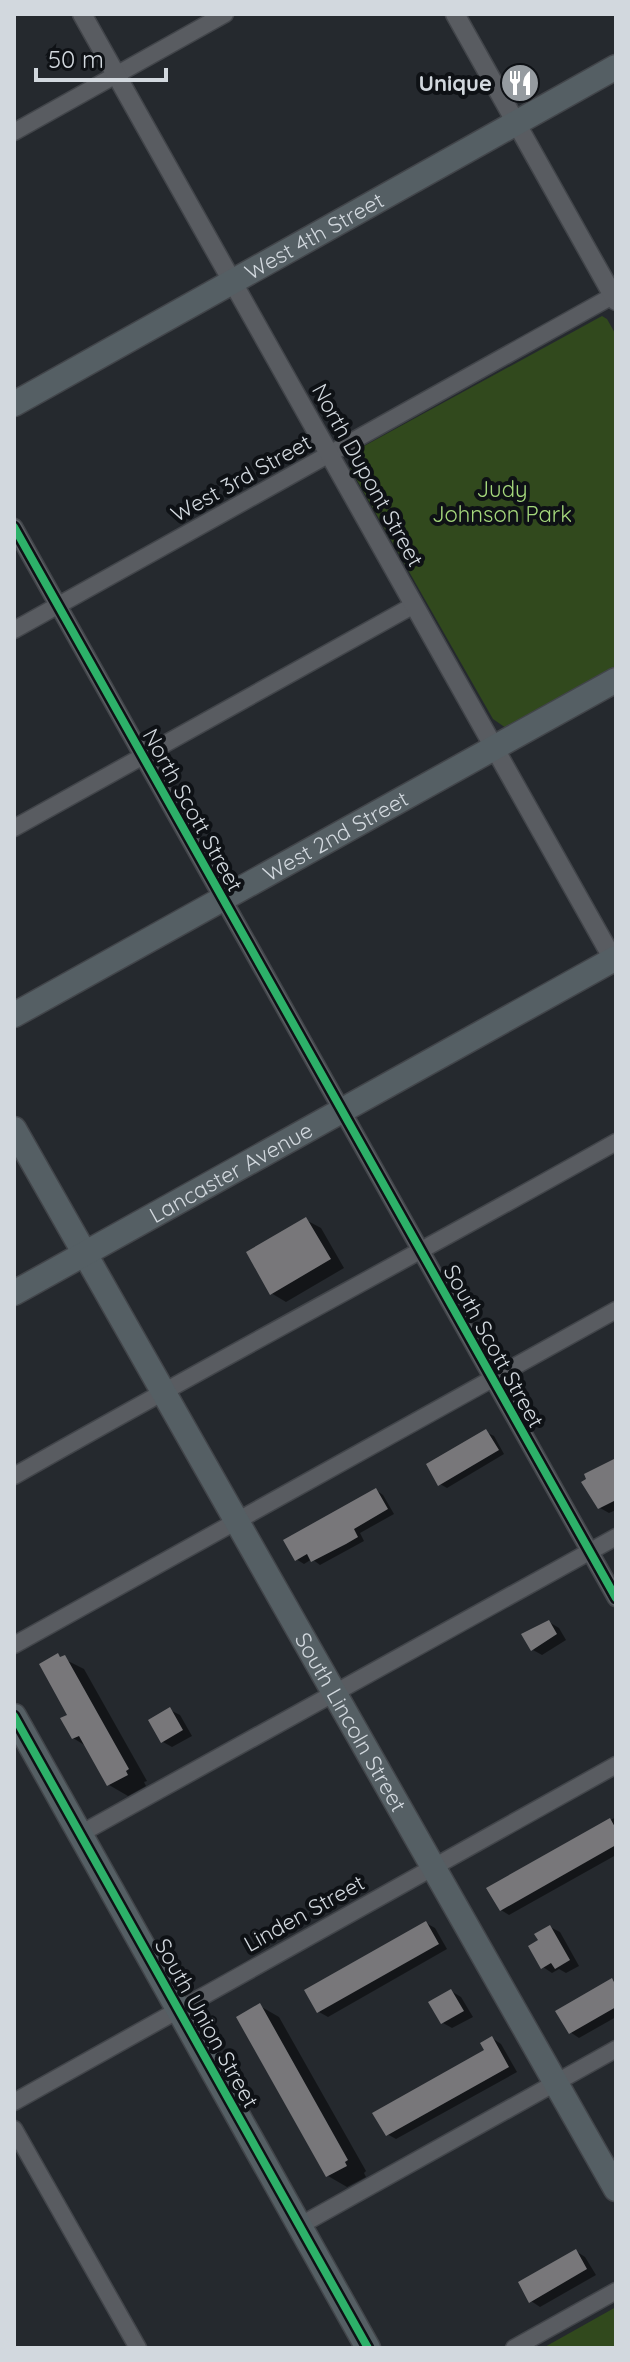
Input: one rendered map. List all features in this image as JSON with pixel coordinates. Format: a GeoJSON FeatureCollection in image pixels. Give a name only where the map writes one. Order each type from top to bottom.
{"type":"FeatureCollection","features":[{"type":"Feature","properties":{"kind":"main road","name":"West 4th Street"},"geometry":{"type":"LineString","coordinates":[[14,404],[616,67]]}},
{"type":"Feature","properties":{"kind":"main road","name":"West 2nd Street"},"geometry":{"type":"LineString","coordinates":[[14,1015],[616,680]]}},
{"type":"Feature","properties":{"kind":"main road","name":"Lancaster Avenue"},"geometry":{"type":"LineString","coordinates":[[14,1293],[615,961]]}},
{"type":"Feature","properties":{"kind":"main road","name":"South Lincoln Street"},"geometry":{"type":"LineString","coordinates":[[14,1129],[616,2189]]}},
{"type":"Feature","properties":{"kind":"main road","name":"South Union Street"},"geometry":{"type":"LineString","coordinates":[[14,1716],[368,2348]]}},
{"type":"Feature","properties":{"kind":"street","name":"North Dupont Street"},"geometry":{"type":"LineString","coordinates":[[82,14],[615,961]]}},
{"type":"Feature","properties":{"kind":"street"},"geometry":{"type":"LineString","coordinates":[[14,132],[225,14]]}},
{"type":"Feature","properties":{"kind":"street"},"geometry":{"type":"LineString","coordinates":[[455,14],[615,297]]}},
{"type":"Feature","properties":{"kind":"street","name":"West 3rd Street"},"geometry":{"type":"LineString","coordinates":[[14,630],[615,297]]}},
{"type":"Feature","properties":{"kind":"street","name":"North Scott Street"},"geometry":{"type":"LineString","coordinates":[[14,527],[341,1111]]}},
{"type":"Feature","properties":{"kind":"street"},"geometry":{"type":"LineString","coordinates":[[14,828],[414,605]]}},
{"type":"Feature","properties":{"kind":"street","name":"South Scott Street"},"geometry":{"type":"LineString","coordinates":[[341,1111],[616,1598]]}},
{"type":"Feature","properties":{"kind":"street"},"geometry":{"type":"LineString","coordinates":[[14,1476],[162,1391],[421,1252],[616,1142]]}},
{"type":"Feature","properties":{"kind":"street"},"geometry":{"type":"LineString","coordinates":[[14,1645],[616,1310]]}},
{"type":"Feature","properties":{"kind":"street"},"geometry":{"type":"LineString","coordinates":[[80,1834],[616,1537]]}},
{"type":"Feature","properties":{"kind":"street","name":"Linden Street"},"geometry":{"type":"LineString","coordinates":[[14,2102],[616,1765]]}},
{"type":"Feature","properties":{"kind":"street"},"geometry":{"type":"LineString","coordinates":[[299,2226],[616,2049]]}},
{"type":"Feature","properties":{"kind":"street"},"geometry":{"type":"LineString","coordinates":[[14,2129],[138,2348]]}},
{"type":"Feature","properties":{"kind":"street"},"geometry":{"type":"LineString","coordinates":[[514,2348],[616,2291]]}},
{"type":"Feature","properties":{"kind":"green space","name":"Judy Johnson Park"},"geometry":{"type":"Polygon","coordinates":[[[602,316],[616,335],[616,667],[506,728],[493,719],[350,468],[355,451],[602,316]]]}},
{"type":"Feature","properties":{"kind":"green space"},"geometry":{"type":"Polygon","coordinates":[[[616,2307],[616,2348],[543,2348],[616,2307]]]}},
{"type":"Feature","properties":{"kind":"building"},"geometry":{"type":"Polygon","coordinates":[[[306,1217],[331,1259],[270,1295],[246,1252],[306,1217]]]}},
{"type":"Feature","properties":{"kind":"building"},"geometry":{"type":"Polygon","coordinates":[[[486,1429],[499,1450],[438,1486],[426,1464],[486,1429]]]}},
{"type":"Feature","properties":{"kind":"building"},"geometry":{"type":"Polygon","coordinates":[[[616,1458],[616,1500],[598,1509],[581,1482],[586,1479],[584,1474],[616,1458]]]}},
{"type":"Feature","properties":{"kind":"building"},"geometry":{"type":"Polygon","coordinates":[[[376,1488],[388,1509],[354,1529],[358,1537],[311,1562],[307,1554],[295,1561],[283,1540],[376,1488]]]}},
{"type":"Feature","properties":{"kind":"building"},"geometry":{"type":"Polygon","coordinates":[[[549,1620],[557,1634],[531,1651],[521,1634],[549,1620]]]}},
{"type":"Feature","properties":{"kind":"building"},"geometry":{"type":"Polygon","coordinates":[[[58,1653],[60,1657],[65,1655],[129,1769],[126,1771],[128,1775],[107,1786],[79,1736],[72,1739],[60,1718],[67,1715],[39,1664],[58,1653]]]}},
{"type":"Feature","properties":{"kind":"building"},"geometry":{"type":"Polygon","coordinates":[[[170,1707],[183,1730],[161,1743],[148,1720],[170,1707]]]}},
{"type":"Feature","properties":{"kind":"building"},"geometry":{"type":"Polygon","coordinates":[[[610,1818],[616,1829],[616,1845],[500,1911],[486,1888],[610,1818]]]}},
{"type":"Feature","properties":{"kind":"building"},"geometry":{"type":"Polygon","coordinates":[[[426,1921],[439,1944],[317,2013],[304,1990],[426,1921]]]}},
{"type":"Feature","properties":{"kind":"building"},"geometry":{"type":"Polygon","coordinates":[[[550,1925],[570,1960],[555,1969],[551,1963],[541,1969],[528,1946],[538,1940],[534,1934],[550,1925]]]}},
{"type":"Feature","properties":{"kind":"building"},"geometry":{"type":"Polygon","coordinates":[[[612,1978],[616,1986],[616,2007],[569,2034],[555,2011],[612,1978]]]}},
{"type":"Feature","properties":{"kind":"building"},"geometry":{"type":"Polygon","coordinates":[[[451,1989],[464,2011],[441,2024],[428,2002],[451,1989]]]}},
{"type":"Feature","properties":{"kind":"building"},"geometry":{"type":"Polygon","coordinates":[[[260,2003],[348,2160],[345,2162],[347,2166],[326,2177],[236,2017],[260,2003]]]}},
{"type":"Feature","properties":{"kind":"building"},"geometry":{"type":"Polygon","coordinates":[[[492,2036],[509,2067],[386,2136],[372,2113],[484,2050],[480,2043],[492,2036]]]}},
{"type":"Feature","properties":{"kind":"building"},"geometry":{"type":"Polygon","coordinates":[[[576,2249],[587,2269],[529,2303],[518,2282],[576,2249]]]}},
{"type":"Feature","properties":{"kind":"cycle path"},"geometry":{"type":"LineString","coordinates":[[14,527],[616,1598]]}},
{"type":"Feature","properties":{"kind":"cycle path"},"geometry":{"type":"LineString","coordinates":[[14,1716],[368,2348]]}},
{"type":"Feature","properties":{"kind":"place","name":"Unique"},"geometry":{"type":"Point","coordinates":[520,83]}}]}
